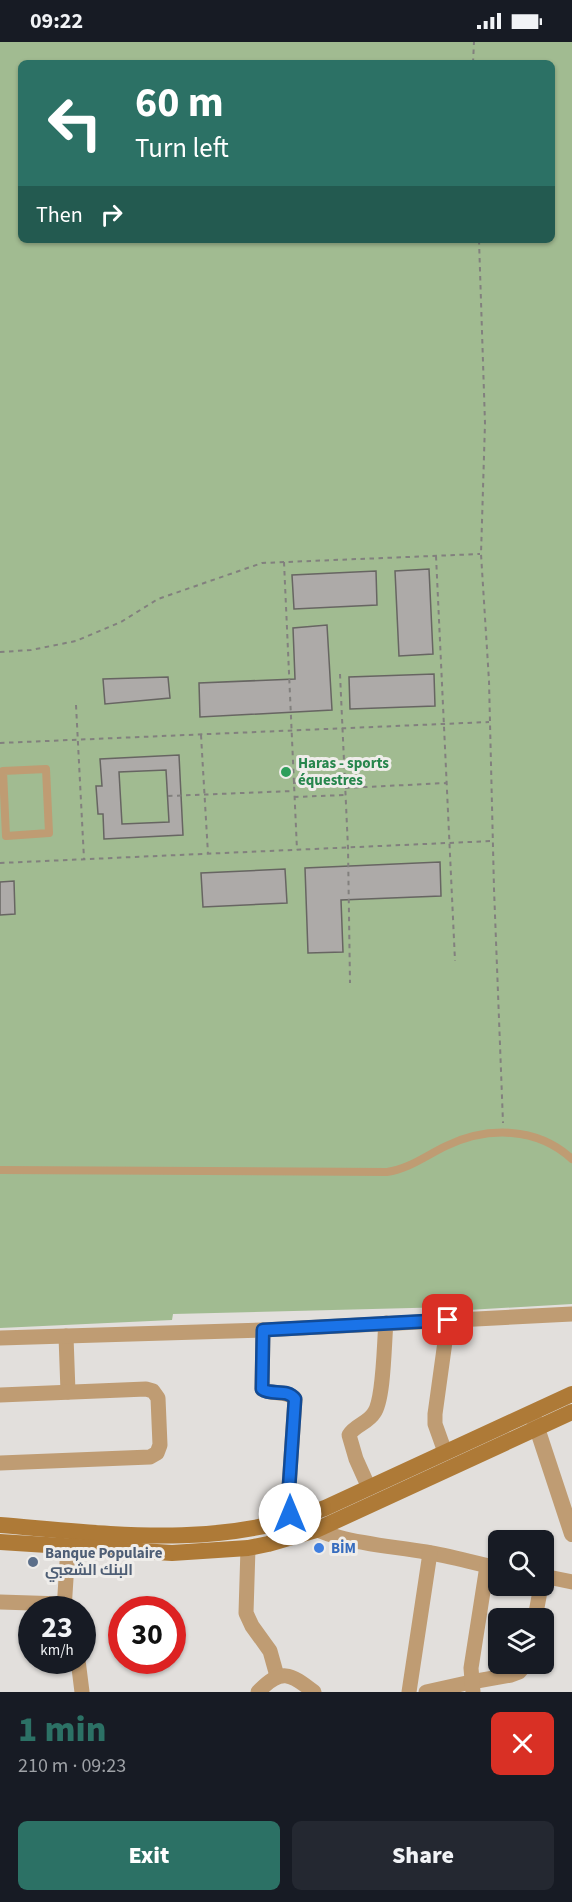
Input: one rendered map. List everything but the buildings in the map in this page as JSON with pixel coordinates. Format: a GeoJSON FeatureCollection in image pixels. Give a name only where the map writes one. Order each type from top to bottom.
{"type":"FeatureCollection","features":[{"type":"Feature","properties":{"kind":"main road"},"geometry":{"type":"LineString","coordinates":[[0,1542],[172,1552],[248,1548],[292,1538],[316,1530],[535,1420],[572,1394]]}},
{"type":"Feature","properties":{"kind":"main road"},"geometry":{"type":"LineString","coordinates":[[0,1525],[168,1537],[252,1530],[296,1519],[445,1452],[535,1420],[572,1412]]}},
{"type":"Feature","properties":{"kind":"street"},"geometry":{"type":"LineString","coordinates":[[0,1338],[263,1330],[572,1314]]}},
{"type":"Feature","properties":{"kind":"street"},"geometry":{"type":"LineString","coordinates":[[445,1452],[435,1424],[435,1414],[448,1320]]}},
{"type":"Feature","properties":{"kind":"street"},"geometry":{"type":"LineString","coordinates":[[369,1488],[356,1460],[349,1435],[355,1428],[371,1418],[379,1404],[386,1323]]}},
{"type":"Feature","properties":{"kind":"street"},"geometry":{"type":"LineString","coordinates":[[263,1330],[262,1389],[267,1392],[290,1394],[295,1399],[288,1509],[290,1514],[316,1530],[340,1537],[488,1566]]}},
{"type":"Feature","properties":{"kind":"street"},"geometry":{"type":"LineString","coordinates":[[66,1336],[68,1392]]}},
{"type":"Feature","properties":{"kind":"street"},"geometry":{"type":"LineString","coordinates":[[0,1395],[146,1389],[153,1391],[158,1398],[160,1445],[157,1453],[150,1457],[0,1463]]}},
{"type":"Feature","properties":{"kind":"street"},"geometry":{"type":"LineString","coordinates":[[535,1420],[572,1534]]}},
{"type":"Feature","properties":{"kind":"street"},"geometry":{"type":"LineString","coordinates":[[64,1596],[68,1546]]}},
{"type":"Feature","properties":{"kind":"street"},"geometry":{"type":"LineString","coordinates":[[248,1548],[246,1613],[252,1626],[270,1651],[278,1676]]}},
{"type":"Feature","properties":{"kind":"street"},"geometry":{"type":"LineString","coordinates":[[409,1692],[430,1553]]}},
{"type":"Feature","properties":{"kind":"street"},"geometry":{"type":"LineString","coordinates":[[554,1578],[572,1582]]}},
{"type":"Feature","properties":{"kind":"street"},"geometry":{"type":"LineString","coordinates":[[472,1687],[471,1668],[488,1590]]}},
{"type":"Feature","properties":{"kind":"street"},"geometry":{"type":"LineString","coordinates":[[0,1602],[18,1603]]}},
{"type":"Feature","properties":{"kind":"street"},"geometry":{"type":"LineString","coordinates":[[79,1674],[81,1692]]}},
{"type":"Feature","properties":{"kind":"street"},"geometry":{"type":"LineString","coordinates":[[426,1692],[472,1687],[515,1674]]}},
{"type":"Feature","properties":{"kind":"street"},"geometry":{"type":"LineString","coordinates":[[258,1692],[278,1676],[286,1675],[294,1676],[314,1692]]}},
{"type":"Feature","properties":{"kind":"lane"},"geometry":{"type":"LineString","coordinates":[[46,769],[49,833],[6,836],[2,804],[3,771],[46,769]]}},
{"type":"Feature","properties":{"kind":"lane"},"geometry":{"type":"LineString","coordinates":[[0,1170],[387,1172],[405,1168],[463,1139],[503,1132],[526,1134],[545,1142],[572,1159]]}},
{"type":"Feature","properties":{"kind":"path"},"geometry":{"type":"LineString","coordinates":[[473,60],[474,42]]}},
{"type":"Feature","properties":{"kind":"path"},"geometry":{"type":"LineString","coordinates":[[479,243],[485,423],[481,554],[490,722],[503,1132]]}},
{"type":"Feature","properties":{"kind":"path"},"geometry":{"type":"LineString","coordinates":[[0,652],[31,650],[76,641],[121,622],[158,599],[262,563],[481,554]]}},
{"type":"Feature","properties":{"kind":"path"},"geometry":{"type":"LineString","coordinates":[[436,556],[455,961]]}},
{"type":"Feature","properties":{"kind":"path"},"geometry":{"type":"LineString","coordinates":[[284,562],[297,850]]}},
{"type":"Feature","properties":{"kind":"path"},"geometry":{"type":"LineString","coordinates":[[340,674],[348,848],[350,983]]}},
{"type":"Feature","properties":{"kind":"path"},"geometry":{"type":"LineString","coordinates":[[76,705],[84,859]]}},
{"type":"Feature","properties":{"kind":"path"},"geometry":{"type":"LineString","coordinates":[[0,743],[490,722]]}},
{"type":"Feature","properties":{"kind":"path"},"geometry":{"type":"LineString","coordinates":[[201,735],[208,854]]}},
{"type":"Feature","properties":{"kind":"path"},"geometry":{"type":"LineString","coordinates":[[293,783],[345,780]]}},
{"type":"Feature","properties":{"kind":"path"},"geometry":{"type":"LineString","coordinates":[[345,788],[447,783]]}},
{"type":"Feature","properties":{"kind":"path"},"geometry":{"type":"LineString","coordinates":[[168,796],[293,790]]}},
{"type":"Feature","properties":{"kind":"path"},"geometry":{"type":"LineString","coordinates":[[294,797],[345,795]]}},
{"type":"Feature","properties":{"kind":"path"},"geometry":{"type":"LineString","coordinates":[[0,863],[492,841]]}},
{"type":"Feature","properties":{"kind":"green space","name":"Haras - sports équestres"},"geometry":{"type":"Polygon","coordinates":[[[0,42],[572,42],[572,1304],[451,1311],[451,1307],[173,1314],[172,1320],[0,1328],[0,42]]]}},
{"type":"Feature","properties":{"kind":"place","name":"Haras - sports équestres"},"geometry":{"type":"Point","coordinates":[286,772]}},
{"type":"Feature","properties":{"kind":"place","name":"BİM"},"geometry":{"type":"Point","coordinates":[319,1548]}},
{"type":"Feature","properties":{"kind":"place","name":"Banque Populaire البنك الشعبي"},"geometry":{"type":"Point","coordinates":[33,1562]}},
{"type":"Feature","properties":{"kind":"route"},"geometry":{"type":"LineString","coordinates":[[290,1514],[288,1502],[295,1399],[292,1394],[264,1392],[262,1389],[263,1330],[448,1320]]}}]}
